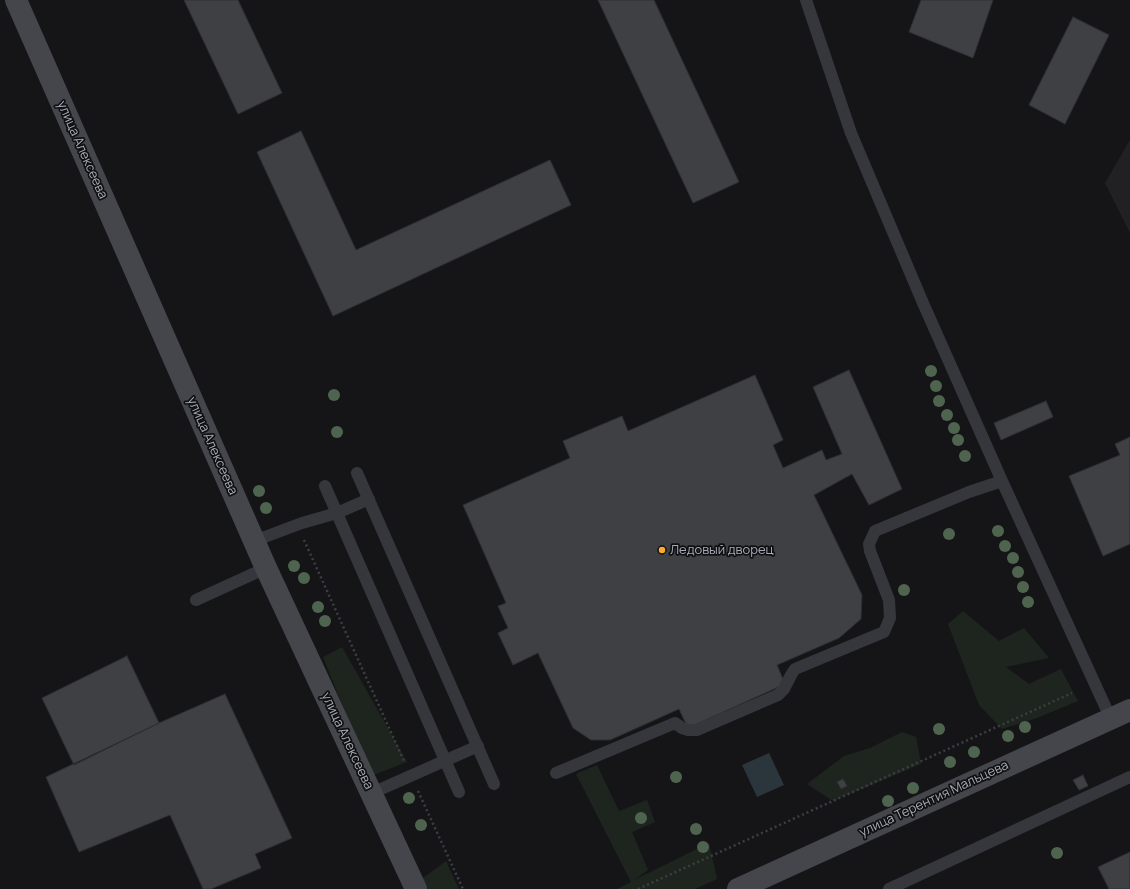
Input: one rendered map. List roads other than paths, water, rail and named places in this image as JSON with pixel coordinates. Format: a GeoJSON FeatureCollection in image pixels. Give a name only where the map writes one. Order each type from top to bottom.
{"type":"FeatureCollection","features":[{"type":"Feature","properties":{"kind":"street","name":"улица Алексеева"},"geometry":{"type":"LineString","coordinates":[[16,0],[266,568],[416,889]]}},
{"type":"Feature","properties":{"kind":"street","name":"улица Терентия Мальцева"},"geometry":{"type":"LineString","coordinates":[[738,889],[1130,710]]}},
{"type":"Feature","properties":{"kind":"lane"},"geometry":{"type":"LineString","coordinates":[[806,0],[851,133],[923,303],[1110,719]]}},
{"type":"Feature","properties":{"kind":"lane"},"geometry":{"type":"LineString","coordinates":[[357,472],[494,784]]}},
{"type":"Feature","properties":{"kind":"lane"},"geometry":{"type":"LineString","coordinates":[[556,773],[675,723],[688,730],[696,730],[778,695],[784,689],[795,669],[884,632],[890,618],[889,600],[870,551],[869,544],[875,531],[969,492],[1002,481]]}},
{"type":"Feature","properties":{"kind":"lane"},"geometry":{"type":"LineString","coordinates":[[325,486],[459,792]]}},
{"type":"Feature","properties":{"kind":"lane"},"geometry":{"type":"LineString","coordinates":[[254,541],[297,525],[337,513],[369,499]]}},
{"type":"Feature","properties":{"kind":"lane"},"geometry":{"type":"LineString","coordinates":[[196,600],[266,568]]}},
{"type":"Feature","properties":{"kind":"lane"},"geometry":{"type":"LineString","coordinates":[[372,793],[478,746]]}},
{"type":"Feature","properties":{"kind":"lane"},"geometry":{"type":"LineString","coordinates":[[889,889],[1130,777]]}},
{"type":"Feature","properties":{"kind":"place","name":"Ледовый дворец"},"geometry":{"type":"Point","coordinates":[662,550]}}]}
